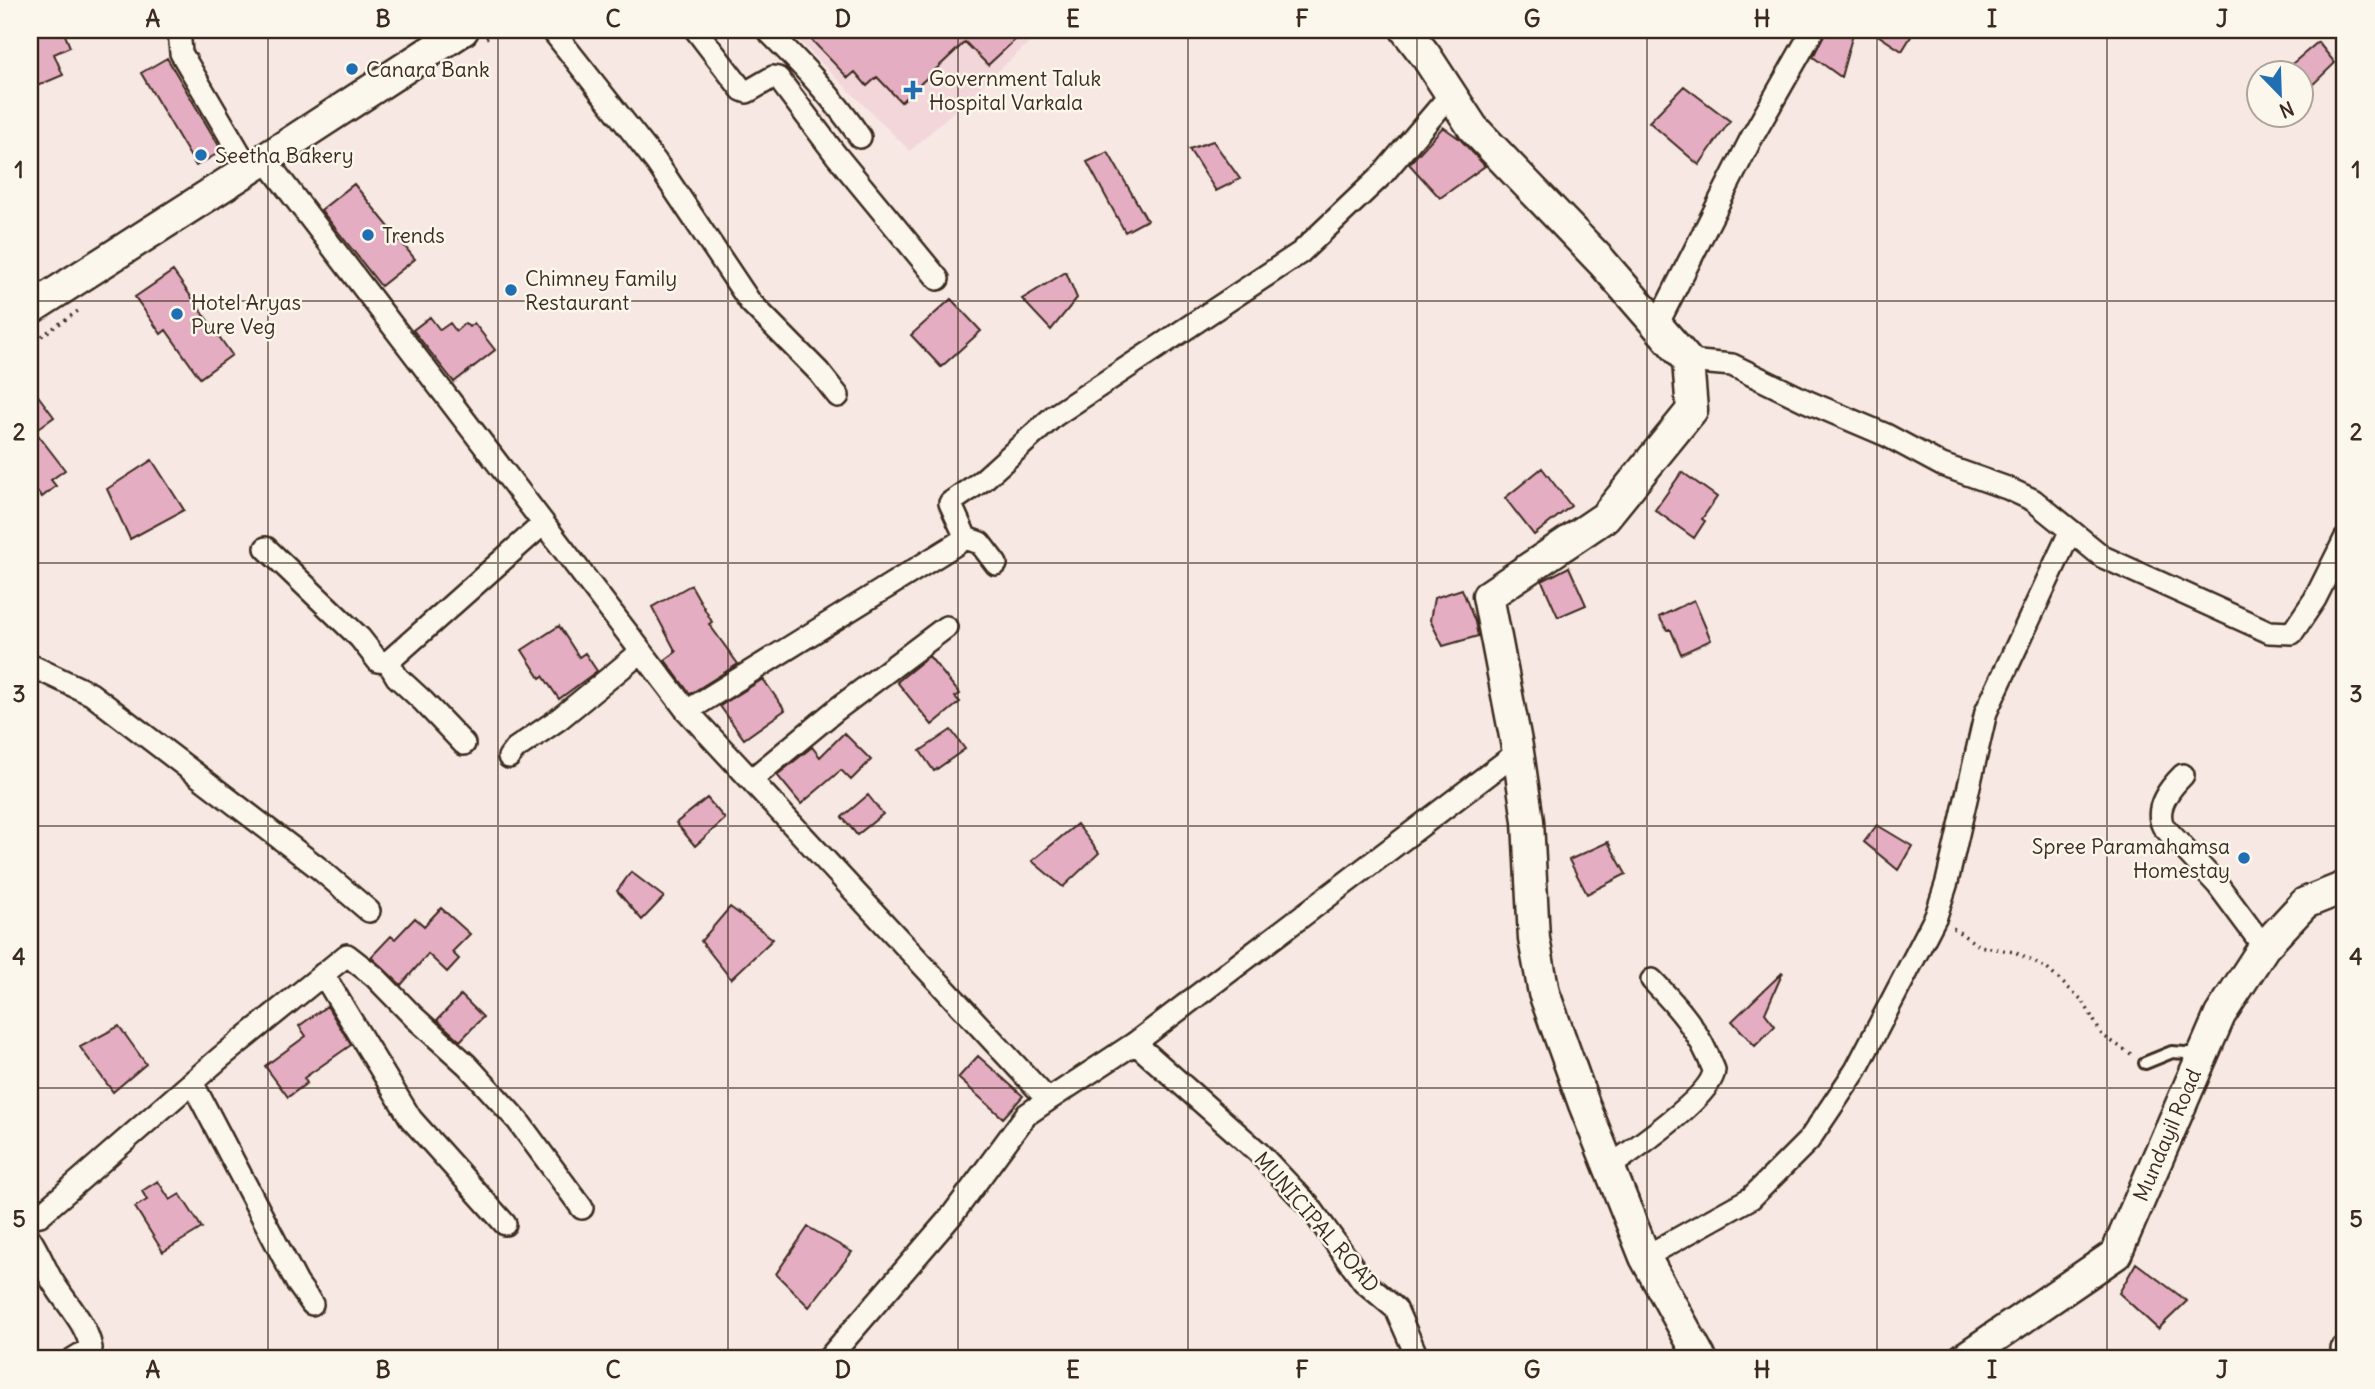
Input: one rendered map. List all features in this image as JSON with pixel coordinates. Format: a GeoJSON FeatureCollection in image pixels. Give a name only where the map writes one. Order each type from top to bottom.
{"type":"FeatureCollection","features":[{"type":"Feature","properties":{"kind":"main road"},"geometry":{"type":"LineString","coordinates":[[30,309],[463,30]]}},
{"type":"Feature","properties":{"kind":"main road"},"geometry":{"type":"LineString","coordinates":[[1406,30],[1473,128],[1602,262],[1688,361],[1692,410],[1605,517],[1488,596],[1518,752],[1528,821],[1534,939],[1538,965],[1562,1042],[1645,1257],[1701,1359]]}},
{"type":"Feature","properties":{"kind":"main road","name":"Mundayil Road"},"geometry":{"type":"LineString","coordinates":[[1964,1359],[2116,1254],[2220,1015],[2264,947],[2305,903],[2345,887]]}},
{"type":"Feature","properties":{"kind":"street"},"geometry":{"type":"LineString","coordinates":[[179,30],[181,53],[257,164],[543,524],[687,711],[1048,1100]]}},
{"type":"Feature","properties":{"kind":"street"},"geometry":{"type":"LineString","coordinates":[[552,30],[656,162],[750,302],[812,364],[838,396]]}},
{"type":"Feature","properties":{"kind":"street"},"geometry":{"type":"LineString","coordinates":[[696,30],[742,90],[747,92],[778,78],[836,155],[938,278]]}},
{"type":"Feature","properties":{"kind":"street"},"geometry":{"type":"LineString","coordinates":[[767,30],[817,80],[860,137]]}},
{"type":"Feature","properties":{"kind":"street"},"geometry":{"type":"LineString","coordinates":[[1657,325],[1751,139],[1813,30]]}},
{"type":"Feature","properties":{"kind":"street"},"geometry":{"type":"LineString","coordinates":[[996,564],[980,543],[966,538],[950,503],[983,480],[1054,416],[1300,253],[1382,175],[1451,94]]}},
{"type":"Feature","properties":{"kind":"street"},"geometry":{"type":"LineString","coordinates":[[1688,361],[1732,365],[1806,401],[1886,435],[1942,465],[2033,500],[2103,557],[2269,632],[2292,633],[2315,599],[2345,538]]}},
{"type":"Feature","properties":{"kind":"street"},"geometry":{"type":"LineString","coordinates":[[388,663],[543,524]]}},
{"type":"Feature","properties":{"kind":"street"},"geometry":{"type":"LineString","coordinates":[[1645,1257],[1751,1198],[1809,1140],[1856,1070],[1936,916],[1947,882],[1986,712],[2070,532]]}},
{"type":"Feature","properties":{"kind":"street"},"geometry":{"type":"LineString","coordinates":[[687,711],[966,538]]}},
{"type":"Feature","properties":{"kind":"street"},"geometry":{"type":"LineString","coordinates":[[266,548],[360,638],[378,661],[388,663],[397,677],[464,744]]}},
{"type":"Feature","properties":{"kind":"street"},"geometry":{"type":"LineString","coordinates":[[751,780],[837,709],[946,627]]}},
{"type":"Feature","properties":{"kind":"street"},"geometry":{"type":"LineString","coordinates":[[509,757],[515,749],[559,719],[641,652]]}},
{"type":"Feature","properties":{"kind":"street"},"geometry":{"type":"LineString","coordinates":[[30,665],[91,694],[320,869],[369,911]]}},
{"type":"Feature","properties":{"kind":"street"},"geometry":{"type":"LineString","coordinates":[[828,1359],[953,1214],[1026,1115],[1135,1043],[1518,752]]}},
{"type":"Feature","properties":{"kind":"street"},"geometry":{"type":"LineString","coordinates":[[2183,775],[2165,796],[2160,820],[2163,827],[2218,885],[2264,947]]}},
{"type":"Feature","properties":{"kind":"street"},"geometry":{"type":"LineString","coordinates":[[30,1217],[40,1215],[192,1082],[347,955],[374,976],[467,1065],[518,1121],[582,1208]]}},
{"type":"Feature","properties":{"kind":"street"},"geometry":{"type":"LineString","coordinates":[[323,974],[411,1119],[505,1224]]}},
{"type":"Feature","properties":{"kind":"street"},"geometry":{"type":"LineString","coordinates":[[1609,1167],[1659,1132],[1714,1077],[1714,1070],[1696,1031],[1680,1009],[1652,981]]}},
{"type":"Feature","properties":{"kind":"street","name":"MUNICIPAL ROAD"},"geometry":{"type":"LineString","coordinates":[[1135,1043],[1258,1153],[1310,1208],[1363,1281],[1396,1309],[1418,1359]]}},
{"type":"Feature","properties":{"kind":"street"},"geometry":{"type":"LineString","coordinates":[[192,1082],[297,1283],[312,1304]]}},
{"type":"Feature","properties":{"kind":"street"},"geometry":{"type":"LineString","coordinates":[[30,1239],[51,1278],[89,1335],[91,1348],[73,1359]]}},
{"type":"Feature","properties":{"kind":"lane"},"geometry":{"type":"LineString","coordinates":[[2145,1063],[2172,1052],[2202,1054]]}},
{"type":"Feature","properties":{"kind":"path"},"geometry":{"type":"LineString","coordinates":[[1936,916],[1979,946],[2014,952],[2046,968],[2083,1002],[2102,1035],[2145,1063]]}},
{"type":"Feature","properties":{"kind":"shaded area","name":"Government Taluk Hospital Varkala"},"geometry":{"type":"Polygon","coordinates":[[[788,30],[1043,30],[910,151],[788,30]]]}},
{"type":"Feature","properties":{"kind":"building"},"geometry":{"type":"Polygon","coordinates":[[[30,30],[63,30],[70,47],[54,54],[63,75],[30,89],[30,30]]]}},
{"type":"Feature","properties":{"kind":"building"},"geometry":{"type":"Polygon","coordinates":[[[802,30],[1006,30],[1016,39],[988,65],[965,42],[901,102],[877,77],[867,86],[855,72],[848,78],[802,30]]]}},
{"type":"Feature","properties":{"kind":"building"},"geometry":{"type":"Polygon","coordinates":[[[1826,30],[1854,30],[1841,77],[1813,57],[1826,30]]]}},
{"type":"Feature","properties":{"kind":"building"},"geometry":{"type":"Polygon","coordinates":[[[1870,30],[1915,30],[1902,51],[1870,30]]]}},
{"type":"Feature","properties":{"kind":"building"},"geometry":{"type":"Polygon","coordinates":[[[2318,42],[2335,63],[2316,81],[2316,60],[2297,60],[2318,42]]]}},
{"type":"Feature","properties":{"kind":"building"},"geometry":{"type":"Polygon","coordinates":[[[167,58],[222,151],[196,166],[141,73],[167,58]]]}},
{"type":"Feature","properties":{"kind":"building"},"geometry":{"type":"Polygon","coordinates":[[[1684,86],[1730,121],[1699,165],[1649,122],[1684,86]]]}},
{"type":"Feature","properties":{"kind":"building"},"geometry":{"type":"Polygon","coordinates":[[[1443,127],[1460,139],[1485,166],[1440,198],[1409,164],[1443,127]]]}},
{"type":"Feature","properties":{"kind":"building"},"geometry":{"type":"Polygon","coordinates":[[[1213,141],[1240,179],[1216,191],[1189,149],[1213,141]]]}},
{"type":"Feature","properties":{"kind":"building"},"geometry":{"type":"Polygon","coordinates":[[[1108,152],[1147,220],[1125,232],[1087,162],[1108,152]]]}},
{"type":"Feature","properties":{"kind":"building","name":"Trends"},"geometry":{"type":"Polygon","coordinates":[[[354,184],[415,259],[381,286],[321,210],[354,184]]]}},
{"type":"Feature","properties":{"kind":"building"},"geometry":{"type":"Polygon","coordinates":[[[173,271],[232,355],[200,378],[166,330],[161,334],[135,297],[173,271]]]}},
{"type":"Feature","properties":{"kind":"building"},"geometry":{"type":"Polygon","coordinates":[[[1066,272],[1077,298],[1051,330],[1022,299],[1066,272]]]}},
{"type":"Feature","properties":{"kind":"building"},"geometry":{"type":"Polygon","coordinates":[[[951,299],[981,331],[941,367],[911,335],[951,299]]]}},
{"type":"Feature","properties":{"kind":"building"},"geometry":{"type":"Polygon","coordinates":[[[430,317],[440,330],[450,323],[456,331],[465,323],[469,327],[474,323],[495,350],[454,382],[413,330],[430,317]]]}},
{"type":"Feature","properties":{"kind":"building"},"geometry":{"type":"Polygon","coordinates":[[[30,385],[54,417],[35,431],[65,470],[51,480],[56,486],[42,497],[30,482],[30,385]]]}},
{"type":"Feature","properties":{"kind":"building"},"geometry":{"type":"Polygon","coordinates":[[[152,460],[184,510],[130,539],[107,489],[152,460]]]}},
{"type":"Feature","properties":{"kind":"building"},"geometry":{"type":"Polygon","coordinates":[[[1542,468],[1571,506],[1534,535],[1505,498],[1542,468]]]}},
{"type":"Feature","properties":{"kind":"building"},"geometry":{"type":"Polygon","coordinates":[[[1682,472],[1717,497],[1702,519],[1705,521],[1694,538],[1655,510],[1682,472]]]}},
{"type":"Feature","properties":{"kind":"building"},"geometry":{"type":"Polygon","coordinates":[[[1569,567],[1586,605],[1558,617],[1542,581],[1569,567]]]}},
{"type":"Feature","properties":{"kind":"building"},"geometry":{"type":"Polygon","coordinates":[[[691,585],[712,622],[709,624],[738,664],[690,694],[665,660],[676,652],[652,607],[691,585]]]}},
{"type":"Feature","properties":{"kind":"building"},"geometry":{"type":"Polygon","coordinates":[[[1462,589],[1478,636],[1443,646],[1430,620],[1434,598],[1462,589]]]}},
{"type":"Feature","properties":{"kind":"building"},"geometry":{"type":"Polygon","coordinates":[[[1694,600],[1711,640],[1681,654],[1671,630],[1667,630],[1659,617],[1694,600]]]}},
{"type":"Feature","properties":{"kind":"building"},"geometry":{"type":"Polygon","coordinates":[[[559,626],[579,657],[585,653],[597,671],[559,699],[543,676],[540,678],[522,650],[559,626]]]}},
{"type":"Feature","properties":{"kind":"building"},"geometry":{"type":"Polygon","coordinates":[[[929,656],[960,694],[955,697],[960,702],[932,725],[897,682],[929,656]]]}},
{"type":"Feature","properties":{"kind":"building"},"geometry":{"type":"Polygon","coordinates":[[[763,679],[785,710],[744,739],[720,706],[763,679]]]}},
{"type":"Feature","properties":{"kind":"building"},"geometry":{"type":"Polygon","coordinates":[[[951,730],[965,749],[934,771],[920,751],[951,730]]]}},
{"type":"Feature","properties":{"kind":"building"},"geometry":{"type":"Polygon","coordinates":[[[844,733],[871,760],[851,780],[841,770],[801,804],[777,775],[812,747],[820,757],[844,733]]]}},
{"type":"Feature","properties":{"kind":"building"},"geometry":{"type":"Polygon","coordinates":[[[868,795],[883,814],[857,835],[842,817],[868,795]]]}},
{"type":"Feature","properties":{"kind":"building"},"geometry":{"type":"Polygon","coordinates":[[[707,798],[725,819],[695,846],[676,823],[707,798]]]}},
{"type":"Feature","properties":{"kind":"building"},"geometry":{"type":"Polygon","coordinates":[[[1077,824],[1099,853],[1063,887],[1032,861],[1077,824]]]}},
{"type":"Feature","properties":{"kind":"building"},"geometry":{"type":"Polygon","coordinates":[[[1877,825],[1912,846],[1898,870],[1864,842],[1877,825]]]}},
{"type":"Feature","properties":{"kind":"building"},"geometry":{"type":"Polygon","coordinates":[[[1608,842],[1626,874],[1587,894],[1569,860],[1608,842]]]}},
{"type":"Feature","properties":{"kind":"building"},"geometry":{"type":"Polygon","coordinates":[[[631,872],[664,897],[642,920],[617,891],[631,872]]]}},
{"type":"Feature","properties":{"kind":"building"},"geometry":{"type":"Polygon","coordinates":[[[730,907],[773,939],[731,979],[701,941],[730,907]]]}},
{"type":"Feature","properties":{"kind":"building"},"geometry":{"type":"Polygon","coordinates":[[[441,908],[470,934],[452,952],[459,959],[447,972],[428,954],[401,985],[371,957],[391,936],[395,939],[415,918],[424,926],[441,908]]]}},
{"type":"Feature","properties":{"kind":"building"},"geometry":{"type":"Polygon","coordinates":[[[1783,972],[1765,1013],[1775,1026],[1755,1046],[1732,1021],[1783,972]]]}},
{"type":"Feature","properties":{"kind":"building"},"geometry":{"type":"Polygon","coordinates":[[[461,995],[483,1017],[460,1041],[437,1020],[461,995]]]}},
{"type":"Feature","properties":{"kind":"building"},"geometry":{"type":"Polygon","coordinates":[[[327,1006],[351,1045],[304,1078],[307,1083],[288,1097],[265,1066],[306,1036],[299,1026],[327,1006]]]}},
{"type":"Feature","properties":{"kind":"building"},"geometry":{"type":"Polygon","coordinates":[[[119,1026],[146,1064],[113,1092],[80,1047],[119,1026]]]}},
{"type":"Feature","properties":{"kind":"building"},"geometry":{"type":"Polygon","coordinates":[[[978,1056],[1023,1096],[1003,1118],[958,1078],[978,1056]]]}},
{"type":"Feature","properties":{"kind":"building"},"geometry":{"type":"Polygon","coordinates":[[[158,1181],[170,1200],[180,1194],[202,1228],[163,1252],[135,1207],[147,1200],[142,1191],[158,1181]]]}},
{"type":"Feature","properties":{"kind":"building"},"geometry":{"type":"Polygon","coordinates":[[[808,1227],[852,1252],[809,1307],[776,1274],[808,1227]]]}},
{"type":"Feature","properties":{"kind":"building"},"geometry":{"type":"Polygon","coordinates":[[[2136,1263],[2187,1301],[2158,1329],[2119,1293],[2136,1263]]]}},
{"type":"Feature","properties":{"kind":"place","name":"Canara Bank"},"geometry":{"type":"Point","coordinates":[352,69]}},
{"type":"Feature","properties":{"kind":"place","name":"Government Taluk Hospital Varkala"},"geometry":{"type":"Point","coordinates":[913,90]}},
{"type":"Feature","properties":{"kind":"place","name":"Seetha Bakery"},"geometry":{"type":"Point","coordinates":[201,155]}},
{"type":"Feature","properties":{"kind":"place","name":"Trends"},"geometry":{"type":"Point","coordinates":[368,235]}},
{"type":"Feature","properties":{"kind":"place","name":"Chimney Family Restaurant"},"geometry":{"type":"Point","coordinates":[511,290]}},
{"type":"Feature","properties":{"kind":"place","name":"Hotel Aryas Pure Veg"},"geometry":{"type":"Point","coordinates":[177,314]}},
{"type":"Feature","properties":{"kind":"place","name":"Spree Paramahamsa Homestay"},"geometry":{"type":"Point","coordinates":[2244,858]}}]}
